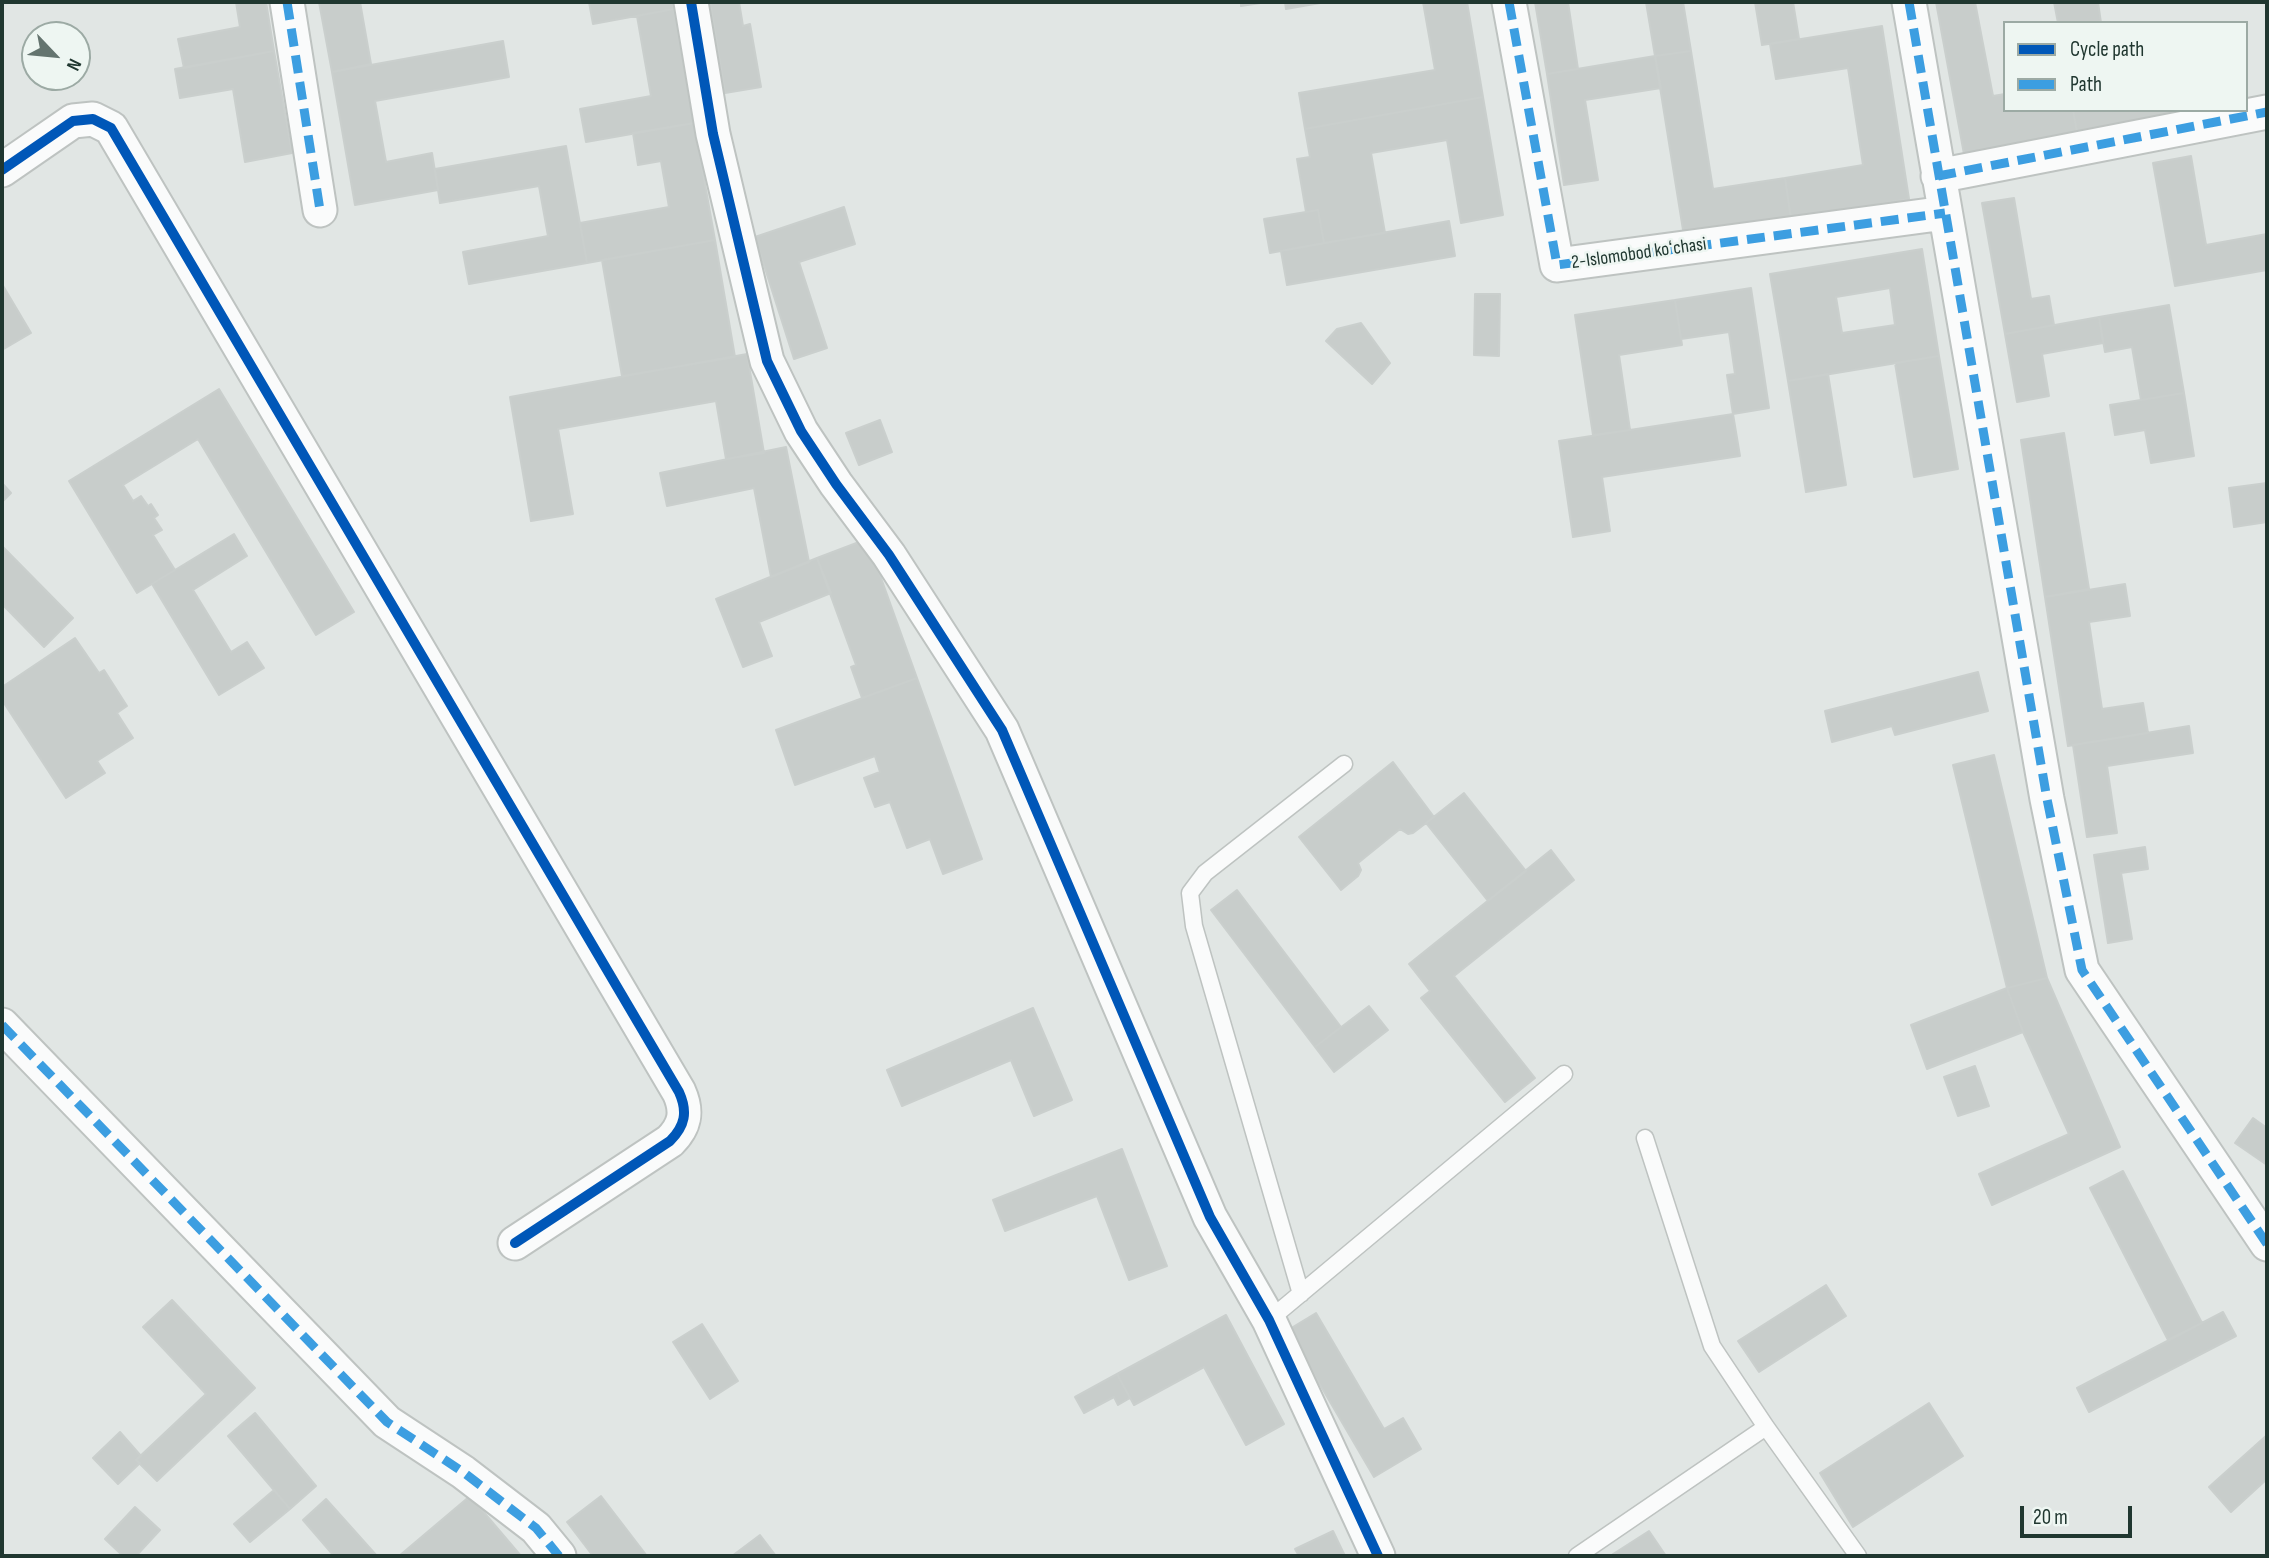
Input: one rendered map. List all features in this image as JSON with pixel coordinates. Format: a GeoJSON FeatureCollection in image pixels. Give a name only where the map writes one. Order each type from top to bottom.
{"type":"FeatureCollection","features":[{"type":"Feature","properties":{"kind":"street"},"geometry":{"type":"LineString","coordinates":[[287,2],[320,210]]}},
{"type":"Feature","properties":{"kind":"street"},"geometry":{"type":"LineString","coordinates":[[691,2],[713,134],[768,361],[801,431],[836,484],[889,555],[1002,730],[1210,1217],[1269,1320],[1378,1556]]}},
{"type":"Feature","properties":{"kind":"street","name":"2-Islomobod koʻchasi"},"geometry":{"type":"LineString","coordinates":[[1509,2],[1557,265],[1945,213]]}},
{"type":"Feature","properties":{"kind":"street"},"geometry":{"type":"LineString","coordinates":[[1909,2],[2047,799],[2082,970],[2267,1244]]}},
{"type":"Feature","properties":{"kind":"street"},"geometry":{"type":"LineString","coordinates":[[1938,176],[2267,112]]}},
{"type":"Feature","properties":{"kind":"street"},"geometry":{"type":"LineString","coordinates":[[2,170],[73,121],[93,119],[111,128],[679,1092],[685,1105],[685,1119],[678,1133],[670,1141],[515,1243]]}},
{"type":"Feature","properties":{"kind":"street"},"geometry":{"type":"LineString","coordinates":[[2,1026],[387,1422],[463,1472],[536,1528],[559,1556]]}},
{"type":"Feature","properties":{"kind":"lane"},"geometry":{"type":"LineString","coordinates":[[1301,1294],[1194,926],[1189,893],[1205,873],[1344,764]]}},
{"type":"Feature","properties":{"kind":"lane"},"geometry":{"type":"LineString","coordinates":[[1269,1320],[1564,1074]]}},
{"type":"Feature","properties":{"kind":"lane"},"geometry":{"type":"LineString","coordinates":[[1645,1138],[1713,1346],[1766,1427],[1858,1556]]}},
{"type":"Feature","properties":{"kind":"lane"},"geometry":{"type":"LineString","coordinates":[[1577,1556],[1766,1427]]}},
{"type":"Feature","properties":{"kind":"building"},"geometry":{"type":"Polygon","coordinates":[[[236,2],[266,2],[274,51],[184,68],[178,39],[240,27],[236,2]]]}},
{"type":"Feature","properties":{"kind":"building"},"geometry":{"type":"Polygon","coordinates":[[[319,2],[360,2],[371,64],[332,72],[319,2]]]}},
{"type":"Feature","properties":{"kind":"building"},"geometry":{"type":"Polygon","coordinates":[[[589,2],[673,2],[674,9],[593,24],[589,2]]]}},
{"type":"Feature","properties":{"kind":"building"},"geometry":{"type":"Polygon","coordinates":[[[710,2],[739,2],[743,26],[750,24],[761,87],[725,93],[710,2]]]}},
{"type":"Feature","properties":{"kind":"building"},"geometry":{"type":"Polygon","coordinates":[[[1241,2],[1267,2],[1241,6],[1241,2]]]}},
{"type":"Feature","properties":{"kind":"building"},"geometry":{"type":"Polygon","coordinates":[[[1285,2],[1326,2],[1286,9],[1285,2]]]}},
{"type":"Feature","properties":{"kind":"building"},"geometry":{"type":"Polygon","coordinates":[[[1423,2],[1467,2],[1483,97],[1305,129],[1299,93],[1435,70],[1423,2]]]}},
{"type":"Feature","properties":{"kind":"building"},"geometry":{"type":"Polygon","coordinates":[[[1535,2],[1568,2],[1578,69],[1547,74],[1535,2]]]}},
{"type":"Feature","properties":{"kind":"building"},"geometry":{"type":"Polygon","coordinates":[[[1646,2],[1683,2],[1691,51],[1655,56],[1646,2]]]}},
{"type":"Feature","properties":{"kind":"building"},"geometry":{"type":"Polygon","coordinates":[[[1755,2],[1793,2],[1799,39],[1762,45],[1755,2]]]}},
{"type":"Feature","properties":{"kind":"building"},"geometry":{"type":"Polygon","coordinates":[[[1936,2],[1975,2],[1993,96],[2003,94],[2003,112],[2073,112],[2077,132],[1964,154],[1936,2]]]}},
{"type":"Feature","properties":{"kind":"building"},"geometry":{"type":"Polygon","coordinates":[[[2054,2],[2098,2],[2101,21],[2058,21],[2054,2]]]}},
{"type":"Feature","properties":{"kind":"building"},"geometry":{"type":"Polygon","coordinates":[[[674,9],[694,123],[586,142],[580,109],[651,96],[637,16],[674,9]]]}},
{"type":"Feature","properties":{"kind":"building"},"geometry":{"type":"Polygon","coordinates":[[[1882,26],[1909,199],[1791,219],[1785,178],[1863,165],[1848,68],[1776,79],[1770,44],[1882,26]]]}},
{"type":"Feature","properties":{"kind":"building"},"geometry":{"type":"Polygon","coordinates":[[[503,41],[509,77],[375,101],[386,162],[432,153],[438,190],[355,205],[332,72],[503,41]]]}},
{"type":"Feature","properties":{"kind":"building"},"geometry":{"type":"Polygon","coordinates":[[[274,51],[292,153],[245,162],[233,89],[180,98],[175,69],[274,51]]]}},
{"type":"Feature","properties":{"kind":"building"},"geometry":{"type":"Polygon","coordinates":[[[1691,51],[1713,189],[1785,178],[1791,219],[1684,236],[1655,56],[1691,51]]]}},
{"type":"Feature","properties":{"kind":"building"},"geometry":{"type":"Polygon","coordinates":[[[1655,56],[1661,88],[1585,100],[1598,180],[1564,185],[1547,74],[1655,56]]]}},
{"type":"Feature","properties":{"kind":"building"},"geometry":{"type":"Polygon","coordinates":[[[1483,97],[1503,215],[1461,223],[1447,140],[1371,153],[1385,233],[1324,243],[1318,210],[1306,212],[1297,159],[1310,157],[1305,129],[1483,97]]]}},
{"type":"Feature","properties":{"kind":"building"},"geometry":{"type":"Polygon","coordinates":[[[2073,112],[2181,112],[2077,132],[2073,112]]]}},
{"type":"Feature","properties":{"kind":"building"},"geometry":{"type":"Polygon","coordinates":[[[694,123],[715,240],[587,263],[580,223],[669,207],[661,161],[638,165],[633,133],[694,123]]]}},
{"type":"Feature","properties":{"kind":"building"},"geometry":{"type":"Polygon","coordinates":[[[566,146],[587,263],[469,284],[463,252],[548,236],[539,186],[440,203],[435,169],[566,146]]]}},
{"type":"Feature","properties":{"kind":"building"},"geometry":{"type":"Polygon","coordinates":[[[2191,156],[2206,245],[2267,234],[2267,270],[2175,286],[2153,163],[2191,156]]]}},
{"type":"Feature","properties":{"kind":"building"},"geometry":{"type":"Polygon","coordinates":[[[2014,198],[2031,299],[2049,296],[2054,325],[2005,334],[1982,203],[2014,198]]]}},
{"type":"Feature","properties":{"kind":"building"},"geometry":{"type":"Polygon","coordinates":[[[844,207],[855,244],[799,262],[827,348],[794,359],[755,237],[844,207]]]}},
{"type":"Feature","properties":{"kind":"building"},"geometry":{"type":"Polygon","coordinates":[[[1318,210],[1324,243],[1270,253],[1264,219],[1318,210]]]}},
{"type":"Feature","properties":{"kind":"building"},"geometry":{"type":"Polygon","coordinates":[[[1449,221],[1455,256],[1287,285],[1281,251],[1449,221]]]}},
{"type":"Feature","properties":{"kind":"building"},"geometry":{"type":"Polygon","coordinates":[[[715,240],[735,357],[622,376],[602,260],[715,240]]]}},
{"type":"Feature","properties":{"kind":"building"},"geometry":{"type":"Polygon","coordinates":[[[1922,249],[1939,356],[1788,381],[1770,274],[1922,249]],[[1890,288],[1836,297],[1842,333],[1895,325],[1890,288]]]}},
{"type":"Feature","properties":{"kind":"building"},"geometry":{"type":"Polygon","coordinates":[[[2,284],[31,333],[2,350],[2,284]]]}},
{"type":"Feature","properties":{"kind":"building"},"geometry":{"type":"Polygon","coordinates":[[[1751,288],[1769,408],[1733,414],[1727,375],[1735,374],[1729,332],[1681,339],[1675,300],[1751,288]]]}},
{"type":"Feature","properties":{"kind":"building"},"geometry":{"type":"Polygon","coordinates":[[[1475,294],[1500,294],[1499,356],[1474,355],[1475,294]]]}},
{"type":"Feature","properties":{"kind":"building"},"geometry":{"type":"Polygon","coordinates":[[[1675,300],[1682,345],[1619,355],[1630,430],[1593,435],[1575,315],[1675,300]]]}},
{"type":"Feature","properties":{"kind":"building"},"geometry":{"type":"Polygon","coordinates":[[[2169,305],[2184,393],[2141,400],[2132,347],[2105,352],[2099,317],[2169,305]]]}},
{"type":"Feature","properties":{"kind":"building"},"geometry":{"type":"Polygon","coordinates":[[[2099,317],[2103,343],[2042,354],[2049,396],[2017,402],[2005,334],[2099,317]]]}},
{"type":"Feature","properties":{"kind":"building"},"geometry":{"type":"Polygon","coordinates":[[[1361,323],[1390,363],[1372,384],[1326,341],[1337,329],[1361,323]]]}},
{"type":"Feature","properties":{"kind":"building"},"geometry":{"type":"Polygon","coordinates":[[[747,354],[764,453],[726,459],[716,401],[558,429],[573,514],[531,521],[510,397],[747,354]]]}},
{"type":"Feature","properties":{"kind":"building"},"geometry":{"type":"Polygon","coordinates":[[[1939,356],[1958,469],[1914,477],[1895,363],[1939,356]]]}},
{"type":"Feature","properties":{"kind":"building"},"geometry":{"type":"Polygon","coordinates":[[[1828,374],[1846,485],[1806,492],[1788,381],[1828,374]]]}},
{"type":"Feature","properties":{"kind":"building"},"geometry":{"type":"Polygon","coordinates":[[[219,389],[354,612],[316,635],[198,439],[123,485],[133,501],[141,496],[148,506],[151,504],[158,515],[154,518],[162,530],[153,535],[175,570],[137,593],[69,481],[219,389]]]}},
{"type":"Feature","properties":{"kind":"building"},"geometry":{"type":"Polygon","coordinates":[[[2184,393],[2194,456],[2151,463],[2145,430],[2115,435],[2110,405],[2184,393]]]}},
{"type":"Feature","properties":{"kind":"building"},"geometry":{"type":"Polygon","coordinates":[[[1733,414],[1740,456],[1602,477],[1610,531],[1573,537],[1559,441],[1733,414]]]}},
{"type":"Feature","properties":{"kind":"building"},"geometry":{"type":"Polygon","coordinates":[[[880,420],[892,452],[859,465],[846,433],[880,420]]]}},
{"type":"Feature","properties":{"kind":"building"},"geometry":{"type":"Polygon","coordinates":[[[2064,433],[2089,589],[2045,597],[2021,440],[2064,433]]]}},
{"type":"Feature","properties":{"kind":"building"},"geometry":{"type":"Polygon","coordinates":[[[786,447],[809,562],[771,577],[754,488],[667,506],[660,473],[786,447]]]}},
{"type":"Feature","properties":{"kind":"building"},"geometry":{"type":"Polygon","coordinates":[[[2,483],[11,493],[2,502],[2,483]]]}},
{"type":"Feature","properties":{"kind":"building"},"geometry":{"type":"Polygon","coordinates":[[[2267,483],[2267,522],[2234,527],[2229,488],[2267,483]]]}},
{"type":"Feature","properties":{"kind":"building"},"geometry":{"type":"Polygon","coordinates":[[[234,534],[247,556],[193,590],[231,652],[247,642],[264,668],[219,695],[152,584],[234,534]]]}},
{"type":"Feature","properties":{"kind":"building"},"geometry":{"type":"Polygon","coordinates":[[[867,539],[917,678],[862,698],[851,667],[856,665],[817,558],[867,539]]]}},
{"type":"Feature","properties":{"kind":"building"},"geometry":{"type":"Polygon","coordinates":[[[2,546],[73,618],[44,647],[2,604],[2,546]]]}},
{"type":"Feature","properties":{"kind":"building"},"geometry":{"type":"Polygon","coordinates":[[[817,558],[831,593],[759,622],[772,656],[743,667],[716,599],[817,558]]]}},
{"type":"Feature","properties":{"kind":"building"},"geometry":{"type":"Polygon","coordinates":[[[2125,584],[2130,616],[2089,622],[2102,709],[2143,703],[2148,733],[2068,746],[2045,597],[2125,584]]]}},
{"type":"Feature","properties":{"kind":"building"},"geometry":{"type":"Polygon","coordinates":[[[75,638],[99,673],[104,670],[127,706],[117,713],[133,738],[97,761],[105,773],[66,798],[2,700],[2,687],[75,638]]]}},
{"type":"Feature","properties":{"kind":"building"},"geometry":{"type":"Polygon","coordinates":[[[1978,672],[1988,711],[1895,735],[1892,726],[1832,742],[1825,711],[1978,672]]]}},
{"type":"Feature","properties":{"kind":"building"},"geometry":{"type":"Polygon","coordinates":[[[917,678],[982,859],[943,874],[930,839],[907,848],[890,802],[875,807],[864,778],[880,772],[875,756],[795,785],[776,730],[917,678]]]}},
{"type":"Feature","properties":{"kind":"building"},"geometry":{"type":"Polygon","coordinates":[[[2189,726],[2193,753],[2107,766],[2117,833],[2087,837],[2073,745],[2189,726]]]}},
{"type":"Feature","properties":{"kind":"building"},"geometry":{"type":"Polygon","coordinates":[[[1994,755],[2047,978],[2007,988],[1953,765],[1994,755]]]}},
{"type":"Feature","properties":{"kind":"building"},"geometry":{"type":"Polygon","coordinates":[[[1393,762],[1434,817],[1413,833],[1408,834],[1400,829],[1358,863],[1361,870],[1358,876],[1341,890],[1299,837],[1393,762]]]}},
{"type":"Feature","properties":{"kind":"building"},"geometry":{"type":"Polygon","coordinates":[[[1464,793],[1526,871],[1488,901],[1426,823],[1464,793]]]}},
{"type":"Feature","properties":{"kind":"building"},"geometry":{"type":"Polygon","coordinates":[[[2145,847],[2148,869],[2121,873],[2132,939],[2108,943],[2094,855],[2145,847]]]}},
{"type":"Feature","properties":{"kind":"building"},"geometry":{"type":"Polygon","coordinates":[[[1551,850],[1574,880],[1454,976],[1535,1078],[1505,1102],[1421,998],[1430,991],[1409,964],[1551,850]]]}},
{"type":"Feature","properties":{"kind":"building"},"geometry":{"type":"Polygon","coordinates":[[[1237,890],[1341,1027],[1315,1047],[1211,910],[1237,890]]]}},
{"type":"Feature","properties":{"kind":"building"},"geometry":{"type":"Polygon","coordinates":[[[2047,978],[2120,1147],[1992,1205],[1979,1174],[2069,1134],[2023,1032],[2007,988],[2047,978]]]}},
{"type":"Feature","properties":{"kind":"building"},"geometry":{"type":"Polygon","coordinates":[[[2007,988],[2023,1032],[1927,1069],[1911,1025],[2007,988]]]}},
{"type":"Feature","properties":{"kind":"building"},"geometry":{"type":"Polygon","coordinates":[[[1369,1006],[1388,1030],[1334,1072],[1315,1047],[1369,1006]]]}},
{"type":"Feature","properties":{"kind":"building"},"geometry":{"type":"Polygon","coordinates":[[[1033,1008],[1072,1100],[1034,1116],[1011,1060],[902,1106],[887,1070],[1033,1008]]]}},
{"type":"Feature","properties":{"kind":"building"},"geometry":{"type":"Polygon","coordinates":[[[1975,1066],[1989,1106],[1958,1116],[1944,1077],[1975,1066]]]}},
{"type":"Feature","properties":{"kind":"building"},"geometry":{"type":"Polygon","coordinates":[[[2253,1118],[2267,1128],[2267,1165],[2235,1143],[2253,1118]]]}},
{"type":"Feature","properties":{"kind":"building"},"geometry":{"type":"Polygon","coordinates":[[[1122,1149],[1167,1266],[1129,1280],[1097,1196],[1005,1231],[993,1200],[1122,1149]]]}},
{"type":"Feature","properties":{"kind":"building"},"geometry":{"type":"Polygon","coordinates":[[[2123,1171],[2202,1323],[2168,1340],[2090,1188],[2123,1171]]]}},
{"type":"Feature","properties":{"kind":"building"},"geometry":{"type":"Polygon","coordinates":[[[1826,1285],[1846,1316],[1759,1372],[1738,1341],[1826,1285]]]}},
{"type":"Feature","properties":{"kind":"building"},"geometry":{"type":"Polygon","coordinates":[[[172,1300],[255,1388],[157,1481],[136,1460],[206,1394],[143,1327],[172,1300]]]}},
{"type":"Feature","properties":{"kind":"building"},"geometry":{"type":"Polygon","coordinates":[[[2223,1312],[2236,1336],[2089,1412],[2077,1388],[2223,1312]]]}},
{"type":"Feature","properties":{"kind":"building"},"geometry":{"type":"Polygon","coordinates":[[[1316,1313],[1384,1429],[1403,1418],[1421,1449],[1374,1477],[1288,1330],[1316,1313]]]}},
{"type":"Feature","properties":{"kind":"building"},"geometry":{"type":"Polygon","coordinates":[[[1226,1315],[1284,1424],[1246,1445],[1204,1367],[1134,1405],[1117,1374],[1226,1315]]]}},
{"type":"Feature","properties":{"kind":"building"},"geometry":{"type":"Polygon","coordinates":[[[702,1324],[738,1381],[710,1399],[673,1342],[702,1324]]]}},
{"type":"Feature","properties":{"kind":"building"},"geometry":{"type":"Polygon","coordinates":[[[1117,1374],[1130,1398],[1118,1405],[1114,1397],[1084,1413],[1075,1397],[1117,1374]]]}},
{"type":"Feature","properties":{"kind":"building"},"geometry":{"type":"Polygon","coordinates":[[[1929,1403],[1963,1456],[1853,1527],[1820,1473],[1929,1403]]]}},
{"type":"Feature","properties":{"kind":"building"},"geometry":{"type":"Polygon","coordinates":[[[255,1413],[316,1486],[290,1509],[228,1436],[255,1413]]]}},
{"type":"Feature","properties":{"kind":"building"},"geometry":{"type":"Polygon","coordinates":[[[120,1432],[141,1456],[136,1460],[140,1463],[118,1484],[93,1458],[120,1432]]]}},
{"type":"Feature","properties":{"kind":"building"},"geometry":{"type":"Polygon","coordinates":[[[2267,1435],[2267,1479],[2231,1512],[2209,1487],[2267,1435]]]}},
{"type":"Feature","properties":{"kind":"building"},"geometry":{"type":"Polygon","coordinates":[[[274,1490],[290,1509],[250,1542],[234,1524],[274,1490]]]}},
{"type":"Feature","properties":{"kind":"building"},"geometry":{"type":"Polygon","coordinates":[[[470,1496],[521,1556],[399,1556],[470,1496]]]}},
{"type":"Feature","properties":{"kind":"building"},"geometry":{"type":"Polygon","coordinates":[[[601,1496],[647,1556],[593,1556],[567,1522],[601,1496]]]}},
{"type":"Feature","properties":{"kind":"building"},"geometry":{"type":"Polygon","coordinates":[[[326,1499],[377,1556],[334,1556],[303,1520],[326,1499]]]}},
{"type":"Feature","properties":{"kind":"building"},"geometry":{"type":"Polygon","coordinates":[[[135,1507],[160,1530],[136,1556],[123,1556],[105,1539],[135,1507]]]}},
{"type":"Feature","properties":{"kind":"building"},"geometry":{"type":"Polygon","coordinates":[[[1333,1531],[1345,1556],[1299,1556],[1295,1549],[1333,1531]]]}},
{"type":"Feature","properties":{"kind":"building"},"geometry":{"type":"Polygon","coordinates":[[[1649,1531],[1666,1556],[1610,1556],[1649,1531]]]}},
{"type":"Feature","properties":{"kind":"building"},"geometry":{"type":"Polygon","coordinates":[[[760,1535],[776,1556],[732,1556],[760,1535]]]}},
{"type":"Feature","properties":{"kind":"marked path"},"geometry":{"type":"LineString","coordinates":[[287,2],[320,210]]}},
{"type":"Feature","properties":{"kind":"marked path"},"geometry":{"type":"LineString","coordinates":[[1509,2],[1557,265],[1945,213]]}},
{"type":"Feature","properties":{"kind":"marked path"},"geometry":{"type":"LineString","coordinates":[[1909,2],[2047,799],[2082,970],[2267,1244]]}},
{"type":"Feature","properties":{"kind":"marked path"},"geometry":{"type":"LineString","coordinates":[[1938,176],[2267,112]]}},
{"type":"Feature","properties":{"kind":"marked path"},"geometry":{"type":"LineString","coordinates":[[2,1025],[387,1422],[463,1472],[536,1528],[559,1556]]}},
{"type":"Feature","properties":{"kind":"cycle path"},"geometry":{"type":"LineString","coordinates":[[691,2],[713,134],[767,361],[801,431],[836,484],[889,555],[1002,730],[1210,1217],[1269,1320],[1378,1556]]}},
{"type":"Feature","properties":{"kind":"cycle path"},"geometry":{"type":"LineString","coordinates":[[2,170],[73,121],[93,119],[111,128],[679,1092],[684,1106],[684,1118],[670,1141],[515,1243]]}}]}
